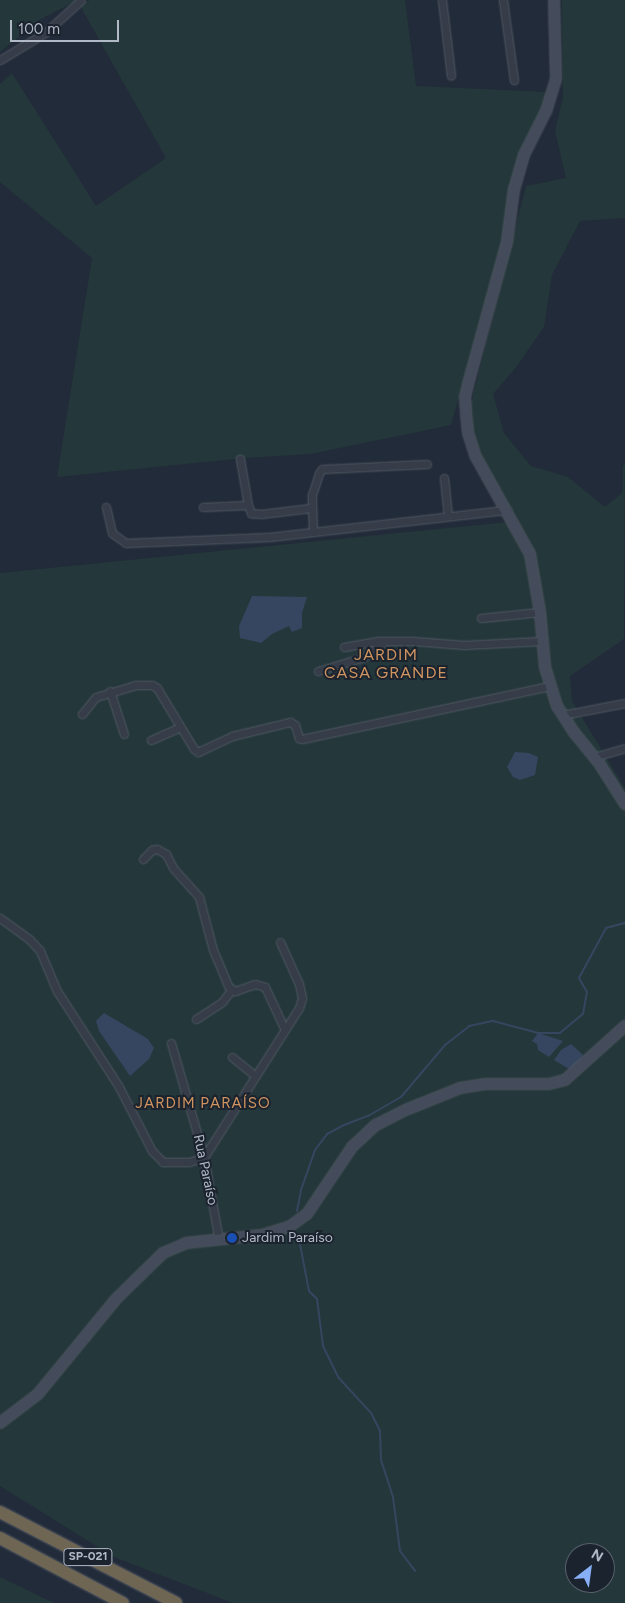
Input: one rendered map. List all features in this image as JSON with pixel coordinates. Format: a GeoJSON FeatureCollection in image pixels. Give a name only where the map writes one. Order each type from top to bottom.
{"type":"FeatureCollection","features":[{"type":"Feature","properties":{"kind":"highway","name":"SP-021"},"geometry":{"type":"LineString","coordinates":[[0,1512],[176,1603]]}},
{"type":"Feature","properties":{"kind":"highway","name":"SP-021"},"geometry":{"type":"LineString","coordinates":[[0,1538],[124,1603]]}},
{"type":"Feature","properties":{"kind":"main road"},"geometry":{"type":"LineString","coordinates":[[554,0],[556,79],[544,116],[524,155],[517,178],[505,252],[465,397],[467,427],[471,446],[530,554],[540,612],[542,641],[549,686],[562,715],[594,757],[625,804]]}},
{"type":"Feature","properties":{"kind":"main road"},"geometry":{"type":"LineString","coordinates":[[0,1423],[38,1394],[116,1299],[163,1252],[186,1243],[269,1234],[284,1230],[301,1220],[325,1190],[352,1147],[367,1132],[382,1122],[460,1088],[485,1084],[549,1084],[566,1080],[625,1026]]}},
{"type":"Feature","properties":{"kind":"street"},"geometry":{"type":"LineString","coordinates":[[1,57],[46,32],[81,0]]}},
{"type":"Feature","properties":{"kind":"street"},"geometry":{"type":"LineString","coordinates":[[442,0],[451,75]]}},
{"type":"Feature","properties":{"kind":"street"},"geometry":{"type":"LineString","coordinates":[[509,0],[503,0],[514,80]]}},
{"type":"Feature","properties":{"kind":"street"},"geometry":{"type":"LineString","coordinates":[[240,459],[251,513],[261,514],[311,508]]}},
{"type":"Feature","properties":{"kind":"street"},"geometry":{"type":"LineString","coordinates":[[313,532],[311,508],[314,489],[322,469],[427,464]]}},
{"type":"Feature","properties":{"kind":"street"},"geometry":{"type":"LineString","coordinates":[[444,478],[448,516]]}},
{"type":"Feature","properties":{"kind":"street"},"geometry":{"type":"LineString","coordinates":[[203,508],[248,505]]}},
{"type":"Feature","properties":{"kind":"street"},"geometry":{"type":"LineString","coordinates":[[106,507],[112,533],[126,543],[225,540],[507,510]]}},
{"type":"Feature","properties":{"kind":"street"},"geometry":{"type":"LineString","coordinates":[[481,618],[540,612]]}},
{"type":"Feature","properties":{"kind":"street"},"geometry":{"type":"LineString","coordinates":[[318,670],[364,657],[386,641]]}},
{"type":"Feature","properties":{"kind":"street"},"geometry":{"type":"LineString","coordinates":[[344,647],[386,641],[413,641],[464,646],[542,641]]}},
{"type":"Feature","properties":{"kind":"street"},"geometry":{"type":"LineString","coordinates":[[82,714],[96,696],[136,685],[152,685],[157,688],[180,727],[198,752],[232,736],[290,722],[295,726],[298,736],[302,739],[549,686]]}},
{"type":"Feature","properties":{"kind":"street"},"geometry":{"type":"LineString","coordinates":[[110,691],[124,734]]}},
{"type":"Feature","properties":{"kind":"street"},"geometry":{"type":"LineString","coordinates":[[562,715],[625,703]]}},
{"type":"Feature","properties":{"kind":"street"},"geometry":{"type":"LineString","coordinates":[[151,740],[180,727]]}},
{"type":"Feature","properties":{"kind":"street"},"geometry":{"type":"LineString","coordinates":[[594,757],[625,748]]}},
{"type":"Feature","properties":{"kind":"street"},"geometry":{"type":"LineString","coordinates":[[143,859],[148,852],[157,849],[162,851],[179,874],[194,889],[202,905],[213,950],[231,990]]}},
{"type":"Feature","properties":{"kind":"street"},"geometry":{"type":"LineString","coordinates":[[0,918],[29,939],[40,951],[57,991],[118,1086],[158,1158],[163,1162],[177,1163],[199,1160],[204,1157],[302,998],[300,984],[280,942]]}},
{"type":"Feature","properties":{"kind":"street"},"geometry":{"type":"LineString","coordinates":[[231,990],[235,991],[255,984],[265,987],[284,1028]]}},
{"type":"Feature","properties":{"kind":"street"},"geometry":{"type":"LineString","coordinates":[[196,1019],[222,1002],[231,990]]}},
{"type":"Feature","properties":{"kind":"street","name":"Rua Paraíso"},"geometry":{"type":"LineString","coordinates":[[172,1043],[204,1157],[219,1240]]}},
{"type":"Feature","properties":{"kind":"street"},"geometry":{"type":"LineString","coordinates":[[232,1057],[254,1076]]}},
{"type":"Feature","properties":{"kind":"shaded area"},"geometry":{"type":"Polygon","coordinates":[[[0,0],[78,0],[39,20],[0,52],[0,0]]]}},
{"type":"Feature","properties":{"kind":"shaded area"},"geometry":{"type":"Polygon","coordinates":[[[90,0],[405,0],[416,86],[548,92],[451,425],[311,454],[245,458],[57,477],[92,258],[0,182],[0,84],[12,73],[96,206],[166,158],[79,4],[90,0]]]}},
{"type":"Feature","properties":{"kind":"shaded area"},"geometry":{"type":"Polygon","coordinates":[[[562,0],[625,0],[625,218],[580,221],[552,275],[544,327],[517,366],[493,394],[504,433],[531,466],[568,477],[605,507],[622,493],[623,466],[625,463],[624,639],[570,676],[572,701],[625,788],[625,1603],[233,1603],[114,1557],[0,1486],[0,573],[518,521],[474,444],[469,411],[526,186],[566,178],[555,131],[563,97],[562,0]]]}},
{"type":"Feature","properties":{"kind":"shaded area"},"geometry":{"type":"Polygon","coordinates":[[[0,1577],[54,1603],[0,1603],[0,1577]]]}},
{"type":"Feature","properties":{"kind":"water"},"geometry":{"type":"Polygon","coordinates":[[[252,596],[307,597],[302,613],[302,628],[292,632],[289,626],[272,634],[261,643],[240,638],[239,626],[252,596]]]}},
{"type":"Feature","properties":{"kind":"water"},"geometry":{"type":"Polygon","coordinates":[[[515,752],[529,753],[538,757],[535,775],[520,780],[513,777],[507,767],[515,752]]]}},
{"type":"Feature","properties":{"kind":"water"},"geometry":{"type":"Polygon","coordinates":[[[104,1013],[148,1039],[154,1048],[149,1059],[130,1076],[99,1031],[96,1021],[104,1013]]]}},
{"type":"Feature","properties":{"kind":"water"},"geometry":{"type":"Polygon","coordinates":[[[538,1033],[563,1041],[549,1057],[538,1050],[537,1044],[532,1041],[538,1033]]]}},
{"type":"Feature","properties":{"kind":"water"},"geometry":{"type":"Polygon","coordinates":[[[571,1044],[583,1055],[578,1064],[569,1069],[554,1060],[561,1050],[571,1044]]]}},
{"type":"Feature","properties":{"kind":"waterway"},"geometry":{"type":"LineString","coordinates":[[297,1211],[301,1190],[315,1150],[327,1134],[368,1116],[401,1097],[445,1045],[469,1026],[493,1021],[538,1033],[560,1033],[583,1014],[587,992],[579,978],[606,928],[625,923]]}},
{"type":"Feature","properties":{"kind":"waterway"},"geometry":{"type":"LineString","coordinates":[[299,1239],[309,1291],[317,1299],[323,1346],[338,1377],[371,1413],[380,1431],[381,1460],[393,1497],[400,1551],[415,1571]]}},
{"type":"Feature","properties":{"kind":"place","name":"Jardim Paraíso"},"geometry":{"type":"Point","coordinates":[232,1238]}},
{"type":"Feature","properties":{"kind":"district","name":"JARDIM CASA GRANDE"},"geometry":{"type":"Point","coordinates":[386,664]}},
{"type":"Feature","properties":{"kind":"district","name":"JARDIM PARAÍSO"},"geometry":{"type":"Point","coordinates":[203,1104]}}]}
